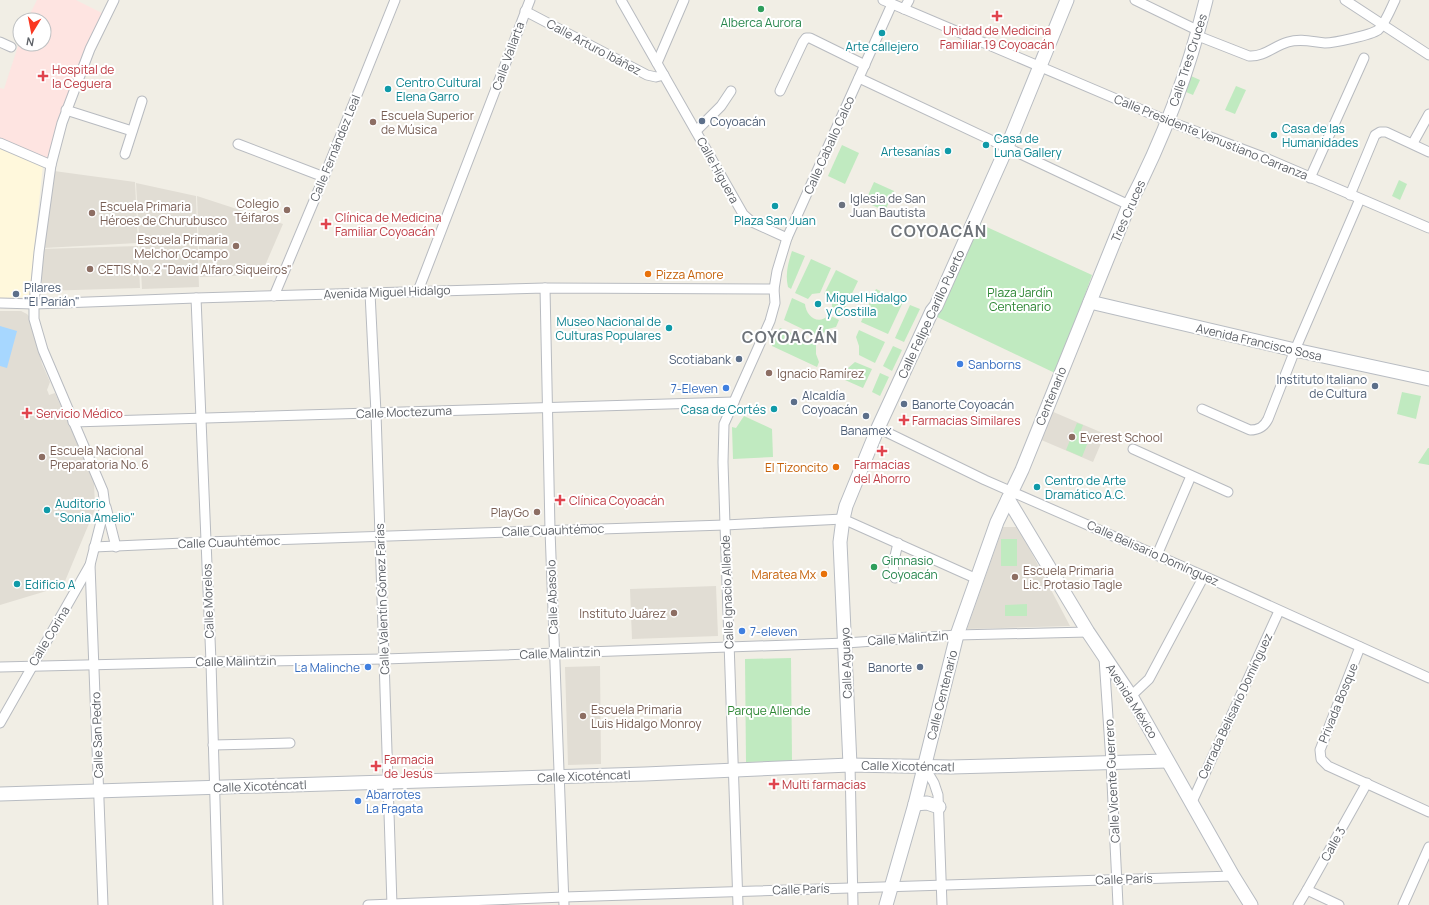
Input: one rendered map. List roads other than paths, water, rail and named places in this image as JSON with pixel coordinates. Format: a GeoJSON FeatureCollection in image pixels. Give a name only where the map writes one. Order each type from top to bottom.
{"type":"FeatureCollection","features":[{"type":"Feature","properties":{"kind":"street"},"geometry":{"type":"LineString","coordinates":[[114,0],[90,49],[66,110],[51,165],[38,252],[34,319],[43,350],[103,491],[116,547]]}},
{"type":"Feature","properties":{"kind":"street","name":"Calle Fernández Leal"},"geometry":{"type":"LineString","coordinates":[[274,296],[324,177],[395,0]]}},
{"type":"Feature","properties":{"kind":"street","name":"Calle Vallarta"},"geometry":{"type":"LineString","coordinates":[[418,291],[530,0]]}},
{"type":"Feature","properties":{"kind":"street","name":"Calle Higuera"},"geometry":{"type":"LineString","coordinates":[[621,0],[743,214],[752,222],[787,238]]}},
{"type":"Feature","properties":{"kind":"street"},"geometry":{"type":"LineString","coordinates":[[657,64],[684,0]]}},
{"type":"Feature","properties":{"kind":"street","name":"Calle Presidente Venustiano Carranza"},"geometry":{"type":"LineString","coordinates":[[883,0],[1168,120],[1263,157],[1360,200],[1429,228]]}},
{"type":"Feature","properties":{"kind":"street"},"geometry":{"type":"LineString","coordinates":[[904,9],[909,0]]}},
{"type":"Feature","properties":{"kind":"street","name":"Calle Felipe Carillo Puerto"},"geometry":{"type":"LineString","coordinates":[[878,428],[932,311],[936,306],[1006,146],[1067,0]]}},
{"type":"Feature","properties":{"kind":"street"},"geometry":{"type":"LineString","coordinates":[[1135,0],[1198,33],[1249,56],[1256,57],[1288,42],[1299,40],[1327,43],[1340,42],[1371,33],[1378,30],[1395,0]]}},
{"type":"Feature","properties":{"kind":"street","name":"Calle Tres Cruces"},"geometry":{"type":"LineString","coordinates":[[1168,120],[1187,70],[1206,0]]}},
{"type":"Feature","properties":{"kind":"street"},"geometry":{"type":"LineString","coordinates":[[1345,0],[1429,55]]}},
{"type":"Feature","properties":{"kind":"street","name":"Calle Caballo Calco"},"geometry":{"type":"LineString","coordinates":[[774,288],[777,271],[787,238],[892,4]]}},
{"type":"Feature","properties":{"kind":"street","name":"Calle Arturo Ibáñez"},"geometry":{"type":"LineString","coordinates":[[525,11],[647,75],[656,77],[664,75]]}},
{"type":"Feature","properties":{"kind":"street"},"geometry":{"type":"LineString","coordinates":[[780,91],[806,38],[810,38],[865,65]]}},
{"type":"Feature","properties":{"kind":"street"},"geometry":{"type":"LineString","coordinates":[[0,42],[11,47]]}},
{"type":"Feature","properties":{"kind":"street"},"geometry":{"type":"LineString","coordinates":[[1310,178],[1364,58]]}},
{"type":"Feature","properties":{"kind":"street"},"geometry":{"type":"LineString","coordinates":[[859,78],[1129,205]]}},
{"type":"Feature","properties":{"kind":"street"},"geometry":{"type":"LineString","coordinates":[[696,131],[721,106],[731,91]]}},
{"type":"Feature","properties":{"kind":"street"},"geometry":{"type":"LineString","coordinates":[[125,154],[142,100]]}},
{"type":"Feature","properties":{"kind":"street"},"geometry":{"type":"LineString","coordinates":[[66,110],[132,131]]}},
{"type":"Feature","properties":{"kind":"street"},"geometry":{"type":"LineString","coordinates":[[1413,143],[1429,114]]}},
{"type":"Feature","properties":{"kind":"street","name":"Tres Cruces"},"geometry":{"type":"LineString","coordinates":[[1090,302],[1129,205],[1146,172],[1168,120]]}},
{"type":"Feature","properties":{"kind":"street"},"geometry":{"type":"LineString","coordinates":[[1350,195],[1375,135],[1378,133],[1386,132],[1413,143],[1429,152]]}},
{"type":"Feature","properties":{"kind":"street"},"geometry":{"type":"LineString","coordinates":[[0,143],[51,165]]}},
{"type":"Feature","properties":{"kind":"street"},"geometry":{"type":"LineString","coordinates":[[238,144],[324,177]]}},
{"type":"Feature","properties":{"kind":"street"},"geometry":{"type":"LineString","coordinates":[[1202,408],[1250,430],[1257,430],[1264,426],[1268,420],[1295,350],[1360,200]]}},
{"type":"Feature","properties":{"kind":"street","name":"Avenida Miguel Hidalgo"},"geometry":{"type":"LineString","coordinates":[[0,304],[544,288],[774,288]]}},
{"type":"Feature","properties":{"kind":"street","name":"Calle Abasolo"},"geometry":{"type":"LineString","coordinates":[[544,288],[554,653],[564,901]]}},
{"type":"Feature","properties":{"kind":"street","name":"Calle Ignacio Allende"},"geometry":{"type":"LineString","coordinates":[[738,905],[723,462],[724,424],[770,321],[775,303],[774,288]]}},
{"type":"Feature","properties":{"kind":"street","name":"Calle Valentín Gómez Farías"},"geometry":{"type":"LineString","coordinates":[[370,294],[376,413],[392,905]]}},
{"type":"Feature","properties":{"kind":"street","name":"Calle Morelos"},"geometry":{"type":"LineString","coordinates":[[196,298],[211,662],[218,905]]}},
{"type":"Feature","properties":{"kind":"street","name":"Avenida Francisco Sosa"},"geometry":{"type":"LineString","coordinates":[[1090,302],[1295,350],[1429,379]]}},
{"type":"Feature","properties":{"kind":"street","name":"Centenario"},"geometry":{"type":"LineString","coordinates":[[1010,495],[1090,302]]}},
{"type":"Feature","properties":{"kind":"street","name":"Calle Moctezuma"},"geometry":{"type":"LineString","coordinates":[[73,422],[734,402]]}},
{"type":"Feature","properties":{"kind":"street","name":"Calle Belisario Domínguez"},"geometry":{"type":"LineString","coordinates":[[878,428],[985,480],[1010,495],[1157,555],[1429,678]]}},
{"type":"Feature","properties":{"kind":"street","name":"Calle Aguayo"},"geometry":{"type":"LineString","coordinates":[[853,905],[846,642],[840,542],[842,519],[846,506],[878,428]]}},
{"type":"Feature","properties":{"kind":"street"},"geometry":{"type":"LineString","coordinates":[[1133,449],[1228,492]]}},
{"type":"Feature","properties":{"kind":"street"},"geometry":{"type":"LineString","coordinates":[[1157,555],[1192,476]]}},
{"type":"Feature","properties":{"kind":"street","name":"Calle Centenario"},"geometry":{"type":"LineString","coordinates":[[886,905],[915,804],[957,635],[997,522],[1010,495]]}},
{"type":"Feature","properties":{"kind":"street","name":"Avenida México"},"geometry":{"type":"LineString","coordinates":[[1010,495],[1088,632],[1131,696],[1251,905]]}},
{"type":"Feature","properties":{"kind":"street"},"geometry":{"type":"LineString","coordinates":[[94,547],[106,506]]}},
{"type":"Feature","properties":{"kind":"street","name":"Calle Cuauhtémoc"},"geometry":{"type":"LineString","coordinates":[[94,547],[725,525],[842,519],[977,579]]}},
{"type":"Feature","properties":{"kind":"street"},"geometry":{"type":"LineString","coordinates":[[896,578],[893,566],[898,543]]}},
{"type":"Feature","properties":{"kind":"street","name":"Calle Corina"},"geometry":{"type":"LineString","coordinates":[[0,723],[31,666],[77,589],[90,564],[94,547]]}},
{"type":"Feature","properties":{"kind":"street","name":"Calle San Pedro"},"geometry":{"type":"LineString","coordinates":[[90,564],[103,905]]}},
{"type":"Feature","properties":{"kind":"street"},"geometry":{"type":"LineString","coordinates":[[1131,696],[1149,679],[1204,576]]}},
{"type":"Feature","properties":{"kind":"street","name":"Cerrada Belisario Domínguez"},"geometry":{"type":"LineString","coordinates":[[1192,802],[1279,611]]}},
{"type":"Feature","properties":{"kind":"street","name":"Calle Malintzin"},"geometry":{"type":"LineString","coordinates":[[0,667],[384,659],[846,642],[957,635],[1088,632]]}},
{"type":"Feature","properties":{"kind":"street","name":"Privada Bosque"},"geometry":{"type":"LineString","coordinates":[[1360,647],[1320,750],[1320,759],[1328,766],[1367,783]]}},
{"type":"Feature","properties":{"kind":"street","name":"Calle Vicente Guerrero"},"geometry":{"type":"LineString","coordinates":[[1104,656],[1112,762],[1118,905]]}},
{"type":"Feature","properties":{"kind":"street"},"geometry":{"type":"LineString","coordinates":[[213,745],[290,743]]}},
{"type":"Feature","properties":{"kind":"street","name":"Calle Xicoténcatl"},"geometry":{"type":"LineString","coordinates":[[0,794],[645,774],[850,765],[951,767],[1168,761]]}},
{"type":"Feature","properties":{"kind":"street"},"geometry":{"type":"LineString","coordinates":[[924,766],[934,783],[938,795],[942,905]]}},
{"type":"Feature","properties":{"kind":"street"},"geometry":{"type":"LineString","coordinates":[[1367,783],[1429,812]]}},
{"type":"Feature","properties":{"kind":"street","name":"Calle 3"},"geometry":{"type":"LineString","coordinates":[[1298,905],[1367,783]]}},
{"type":"Feature","properties":{"kind":"street"},"geometry":{"type":"LineString","coordinates":[[915,804],[928,803],[939,807]]}},
{"type":"Feature","properties":{"kind":"street"},"geometry":{"type":"LineString","coordinates":[[1403,905],[1429,847]]}},
{"type":"Feature","properties":{"kind":"street","name":"Calle París"},"geometry":{"type":"LineString","coordinates":[[368,905],[564,901],[738,891],[1233,876]]}},
{"type":"Feature","properties":{"kind":"street"},"geometry":{"type":"LineString","coordinates":[[1307,890],[1339,905]]}},
{"type":"Feature","properties":{"kind":"water"},"geometry":{"type":"Polygon","coordinates":[[[0,326],[17,331],[7,368],[0,366],[0,326]]]}},
{"type":"Feature","properties":{"kind":"place","name":"Alberca Aurora"},"geometry":{"type":"Point","coordinates":[761,9]}},
{"type":"Feature","properties":{"kind":"place","name":"Unidad de Medicina Familiar 19 Coyoacán"},"geometry":{"type":"Point","coordinates":[997,16]}},
{"type":"Feature","properties":{"kind":"place","name":"Arte callejero"},"geometry":{"type":"Point","coordinates":[882,33]}},
{"type":"Feature","properties":{"kind":"place","name":"Hospital de la Ceguera"},"geometry":{"type":"Point","coordinates":[43,76]}},
{"type":"Feature","properties":{"kind":"place","name":"Centro Cultural Elena Garro"},"geometry":{"type":"Point","coordinates":[388,89]}},
{"type":"Feature","properties":{"kind":"place","name":"Coyoacán"},"geometry":{"type":"Point","coordinates":[702,121]}},
{"type":"Feature","properties":{"kind":"place","name":"Escuela Superior de Música"},"geometry":{"type":"Point","coordinates":[373,122]}},
{"type":"Feature","properties":{"kind":"place","name":"Casa de las Humanidades"},"geometry":{"type":"Point","coordinates":[1274,135]}},
{"type":"Feature","properties":{"kind":"place","name":"Casa de Luna Gallery"},"geometry":{"type":"Point","coordinates":[986,145]}},
{"type":"Feature","properties":{"kind":"place","name":"Artesanías"},"geometry":{"type":"Point","coordinates":[948,151]}},
{"type":"Feature","properties":{"kind":"place","name":"Iglesia de San Juan Bautista"},"geometry":{"type":"Point","coordinates":[842,205]}},
{"type":"Feature","properties":{"kind":"place","name":"Plaza San Juan"},"geometry":{"type":"Point","coordinates":[775,206]}},
{"type":"Feature","properties":{"kind":"place","name":"Colegio Téifaros"},"geometry":{"type":"Point","coordinates":[287,210]}},
{"type":"Feature","properties":{"kind":"place","name":"Escuela Primaria Héroes de Churubusco"},"geometry":{"type":"Point","coordinates":[92,213]}},
{"type":"Feature","properties":{"kind":"place","name":"Clínica de Medicina Familiar Coyoacán"},"geometry":{"type":"Point","coordinates":[326,224]}},
{"type":"Feature","properties":{"kind":"place","name":"Escuela Primaria Melchor Ocampo"},"geometry":{"type":"Point","coordinates":[236,246]}},
{"type":"Feature","properties":{"kind":"place","name":"CETIS No. 2 \"David Alfaro Siqueiros\""},"geometry":{"type":"Point","coordinates":[90,269]}},
{"type":"Feature","properties":{"kind":"place","name":"Pizza Amore"},"geometry":{"type":"Point","coordinates":[648,274]}},
{"type":"Feature","properties":{"kind":"place","name":"Pilares \"El Parián\""},"geometry":{"type":"Point","coordinates":[16,294]}},
{"type":"Feature","properties":{"kind":"place","name":"Miguel Hidalgo y Costilla"},"geometry":{"type":"Point","coordinates":[818,304]}},
{"type":"Feature","properties":{"kind":"place","name":"Museo Nacional de Culturas Populares"},"geometry":{"type":"Point","coordinates":[669,328]}},
{"type":"Feature","properties":{"kind":"place","name":"Scotiabank"},"geometry":{"type":"Point","coordinates":[739,359]}},
{"type":"Feature","properties":{"kind":"place","name":"Sanborns"},"geometry":{"type":"Point","coordinates":[960,364]}},
{"type":"Feature","properties":{"kind":"place","name":"Ignacio Ramírez"},"geometry":{"type":"Point","coordinates":[769,373]}},
{"type":"Feature","properties":{"kind":"place","name":"Instituto Italiano de Cultura"},"geometry":{"type":"Point","coordinates":[1375,386]}},
{"type":"Feature","properties":{"kind":"place","name":"7-Eleven"},"geometry":{"type":"Point","coordinates":[726,388]}},
{"type":"Feature","properties":{"kind":"place","name":"Alcaldía Coyoacán"},"geometry":{"type":"Point","coordinates":[794,402]}},
{"type":"Feature","properties":{"kind":"place","name":"Banorte Coyoacán"},"geometry":{"type":"Point","coordinates":[904,404]}},
{"type":"Feature","properties":{"kind":"place","name":"Casa de Cortés"},"geometry":{"type":"Point","coordinates":[774,409]}},
{"type":"Feature","properties":{"kind":"place","name":"Servicio Médico"},"geometry":{"type":"Point","coordinates":[27,413]}},
{"type":"Feature","properties":{"kind":"place","name":"Banamex"},"geometry":{"type":"Point","coordinates":[866,416]}},
{"type":"Feature","properties":{"kind":"place","name":"Farmacias Similares"},"geometry":{"type":"Point","coordinates":[904,420]}},
{"type":"Feature","properties":{"kind":"place","name":"Everest School"},"geometry":{"type":"Point","coordinates":[1072,437]}},
{"type":"Feature","properties":{"kind":"place","name":"Farmacias del Ahorro"},"geometry":{"type":"Point","coordinates":[882,451]}},
{"type":"Feature","properties":{"kind":"place","name":"Escuela Nacional Preparatoria No. 6"},"geometry":{"type":"Point","coordinates":[42,457]}},
{"type":"Feature","properties":{"kind":"place","name":"El Tizoncito"},"geometry":{"type":"Point","coordinates":[836,467]}},
{"type":"Feature","properties":{"kind":"place","name":"Centro de Arte Dramático A.C."},"geometry":{"type":"Point","coordinates":[1037,487]}},
{"type":"Feature","properties":{"kind":"place","name":"Clínica Coyoacán"},"geometry":{"type":"Point","coordinates":[560,500]}},
{"type":"Feature","properties":{"kind":"place","name":"Auditorio \"Sonia Amelio\""},"geometry":{"type":"Point","coordinates":[47,510]}},
{"type":"Feature","properties":{"kind":"place","name":"PlayGo"},"geometry":{"type":"Point","coordinates":[537,512]}},
{"type":"Feature","properties":{"kind":"place","name":"Gimnasio Coyoacán"},"geometry":{"type":"Point","coordinates":[874,567]}},
{"type":"Feature","properties":{"kind":"place","name":"Maratea Mx"},"geometry":{"type":"Point","coordinates":[824,574]}},
{"type":"Feature","properties":{"kind":"place","name":"Escuela Primaria Lic. Protasio Tagle"},"geometry":{"type":"Point","coordinates":[1015,577]}},
{"type":"Feature","properties":{"kind":"place","name":"Edificio A"},"geometry":{"type":"Point","coordinates":[17,584]}},
{"type":"Feature","properties":{"kind":"place","name":"Instituto Juárez"},"geometry":{"type":"Point","coordinates":[674,613]}},
{"type":"Feature","properties":{"kind":"place","name":"7-eleven"},"geometry":{"type":"Point","coordinates":[742,631]}},
{"type":"Feature","properties":{"kind":"place","name":"La Malinche"},"geometry":{"type":"Point","coordinates":[368,667]}},
{"type":"Feature","properties":{"kind":"place","name":"Banorte"},"geometry":{"type":"Point","coordinates":[920,667]}},
{"type":"Feature","properties":{"kind":"place","name":"Escuela Primaria Luis Hidalgo Monroy"},"geometry":{"type":"Point","coordinates":[583,716]}},
{"type":"Feature","properties":{"kind":"place","name":"Farmacia de Jesús"},"geometry":{"type":"Point","coordinates":[376,766]}},
{"type":"Feature","properties":{"kind":"place","name":"Multi farmacias"},"geometry":{"type":"Point","coordinates":[774,784]}},
{"type":"Feature","properties":{"kind":"place","name":"Abarrotes La Fragata"},"geometry":{"type":"Point","coordinates":[358,801]}},
{"type":"Feature","properties":{"kind":"district","name":"COYOACÁN"},"geometry":{"type":"Point","coordinates":[939,231]}},
{"type":"Feature","properties":{"kind":"district","name":"COYOACÁN"},"geometry":{"type":"Point","coordinates":[790,337]}},
{"type":"Feature","properties":{"kind":"park label","name":"Plaza Jardín Centenario"},"geometry":{"type":"Point","coordinates":[1020,299]}},
{"type":"Feature","properties":{"kind":"park label","name":"Parque Allende"},"geometry":{"type":"Point","coordinates":[769,710]}}]}
